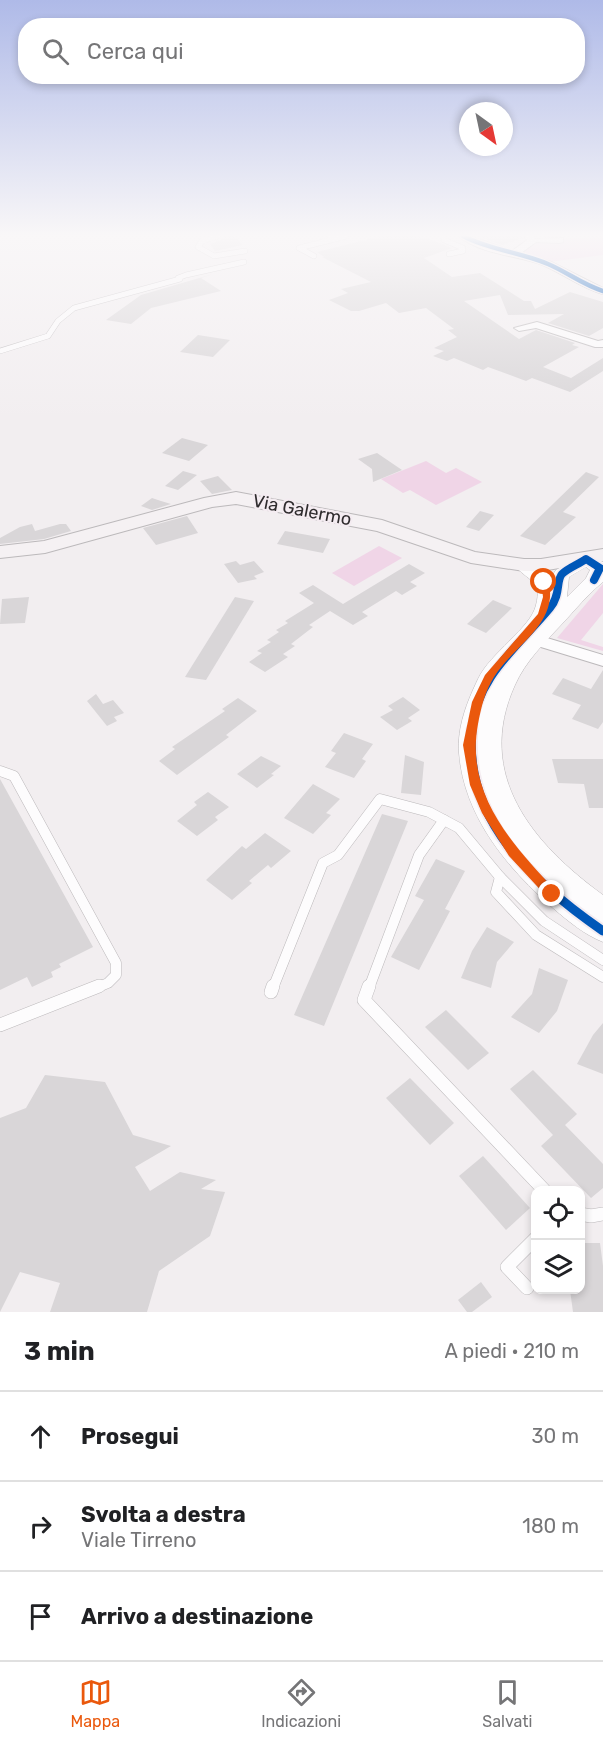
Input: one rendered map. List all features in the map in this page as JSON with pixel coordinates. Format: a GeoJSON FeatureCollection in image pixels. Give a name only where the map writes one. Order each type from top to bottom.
{"type":"FeatureCollection","features":[{"type":"Feature","properties":{"kind":"main road","name":"Via Galermo"},"geometry":{"type":"LineString","coordinates":[[0,552],[45,547],[211,502],[236,498],[382,526],[471,557],[524,565],[594,557]]}},
{"type":"Feature","properties":{"kind":"street"},"geometry":{"type":"LineString","coordinates":[[519,328],[537,325],[602,345]]}},
{"type":"Feature","properties":{"kind":"street"},"geometry":{"type":"LineString","coordinates":[[542,615],[558,598],[559,579],[562,574],[594,557],[600,568],[599,576],[490,675],[477,702],[469,745],[476,785],[486,810],[500,834],[527,869],[568,908],[603,931]]}},
{"type":"Feature","properties":{"kind":"street"},"geometry":{"type":"LineString","coordinates":[[524,565],[536,572],[544,582],[548,597],[531,638],[508,678],[496,705],[490,741],[492,772],[506,807],[529,842],[564,879],[603,909]]}},
{"type":"Feature","properties":{"kind":"street"},"geometry":{"type":"LineString","coordinates":[[531,638],[603,661]]}},
{"type":"Feature","properties":{"kind":"lane"},"geometry":{"type":"LineString","coordinates":[[0,351],[48,336],[58,321],[74,308],[110,297]]}},
{"type":"Feature","properties":{"kind":"lane"},"geometry":{"type":"LineString","coordinates":[[0,771],[14,776],[116,963],[116,975],[108,983],[0,1025]]}},
{"type":"Feature","properties":{"kind":"lane"},"geometry":{"type":"LineString","coordinates":[[271,992],[323,863],[338,855],[380,799],[429,812],[459,828],[500,877],[544,921],[603,960]]}},
{"type":"Feature","properties":{"kind":"lane"},"geometry":{"type":"LineString","coordinates":[[444,820],[419,855],[364,1000],[539,1186]]}},
{"type":"Feature","properties":{"kind":"lane"},"geometry":{"type":"LineString","coordinates":[[500,877],[496,892],[536,935],[603,977]]}},
{"type":"Feature","properties":{"kind":"lane"},"geometry":{"type":"LineString","coordinates":[[585,1215],[603,1215]]}},
{"type":"Feature","properties":{"kind":"lane"},"geometry":{"type":"LineString","coordinates":[[527,1288],[507,1266],[534,1240]]}},
{"type":"Feature","properties":{"kind":"shaded area"},"geometry":{"type":"Polygon","coordinates":[[[426,461],[446,473],[456,468],[482,482],[436,505],[410,490],[403,493],[381,479],[426,461]]]}},
{"type":"Feature","properties":{"kind":"shaded area"},"geometry":{"type":"Polygon","coordinates":[[[379,546],[402,558],[354,586],[332,573],[379,546]]]}},
{"type":"Feature","properties":{"kind":"shaded area"},"geometry":{"type":"Polygon","coordinates":[[[603,584],[603,613],[581,640],[603,647],[603,651],[557,638],[603,584]]]}},
{"type":"Feature","properties":{"kind":"building"},"geometry":{"type":"Polygon","coordinates":[[[138,297],[195,297],[151,308],[131,324],[106,320],[138,297]]]}},
{"type":"Feature","properties":{"kind":"building"},"geometry":{"type":"Polygon","coordinates":[[[337,297],[487,297],[464,301],[519,339],[536,330],[575,343],[572,345],[579,347],[543,367],[571,378],[603,358],[603,371],[570,392],[532,378],[526,381],[488,367],[483,370],[454,358],[447,361],[433,356],[444,351],[434,348],[457,337],[448,330],[454,329],[426,308],[399,313],[386,303],[351,311],[329,300],[337,297]]]}},
{"type":"Feature","properties":{"kind":"building"},"geometry":{"type":"Polygon","coordinates":[[[501,297],[518,297],[524,301],[531,301],[535,309],[559,297],[587,297],[603,302],[603,328],[589,336],[548,323],[564,314],[508,315],[501,297]]]}},
{"type":"Feature","properties":{"kind":"building"},"geometry":{"type":"Polygon","coordinates":[[[198,335],[230,340],[213,357],[180,352],[198,335]]]}},
{"type":"Feature","properties":{"kind":"building"},"geometry":{"type":"Polygon","coordinates":[[[182,438],[208,445],[189,461],[162,453],[182,438]]]}},
{"type":"Feature","properties":{"kind":"building"},"geometry":{"type":"Polygon","coordinates":[[[377,453],[402,470],[373,482],[372,469],[358,459],[377,453]]]}},
{"type":"Feature","properties":{"kind":"building"},"geometry":{"type":"Polygon","coordinates":[[[183,471],[197,475],[178,490],[165,486],[183,471]]]}},
{"type":"Feature","properties":{"kind":"building"},"geometry":{"type":"Polygon","coordinates":[[[586,472],[599,477],[563,512],[576,517],[545,545],[520,536],[586,472]]]}},
{"type":"Feature","properties":{"kind":"building"},"geometry":{"type":"Polygon","coordinates":[[[218,476],[232,490],[212,494],[200,481],[218,476]]]}},
{"type":"Feature","properties":{"kind":"building"},"geometry":{"type":"Polygon","coordinates":[[[152,498],[171,504],[152,510],[141,506],[152,498]]]}},
{"type":"Feature","properties":{"kind":"building"},"geometry":{"type":"Polygon","coordinates":[[[480,511],[494,515],[479,531],[466,527],[480,511]]]}},
{"type":"Feature","properties":{"kind":"building"},"geometry":{"type":"Polygon","coordinates":[[[187,516],[198,533],[156,545],[143,528],[187,516]]]}},
{"type":"Feature","properties":{"kind":"building"},"geometry":{"type":"Polygon","coordinates":[[[32,524],[35,531],[66,524],[71,531],[44,539],[0,544],[0,538],[20,527],[32,524]]]}},
{"type":"Feature","properties":{"kind":"building"},"geometry":{"type":"Polygon","coordinates":[[[285,531],[330,539],[323,553],[277,544],[285,531]]]}},
{"type":"Feature","properties":{"kind":"building"},"geometry":{"type":"Polygon","coordinates":[[[236,561],[240,565],[254,561],[264,572],[254,576],[257,579],[238,583],[224,564],[236,561]]]}},
{"type":"Feature","properties":{"kind":"building"},"geometry":{"type":"Polygon","coordinates":[[[409,564],[425,573],[410,582],[417,586],[402,595],[396,591],[362,612],[368,616],[353,625],[330,611],[309,625],[313,627],[291,644],[295,646],[283,654],[288,657],[265,672],[249,662],[262,653],[257,651],[271,642],[267,640],[279,632],[276,630],[288,623],[285,621],[314,603],[299,593],[313,585],[343,604],[409,564]]]}},
{"type":"Feature","properties":{"kind":"building"},"geometry":{"type":"Polygon","coordinates":[[[29,597],[25,623],[0,624],[2,599],[29,597]]]}},
{"type":"Feature","properties":{"kind":"building"},"geometry":{"type":"Polygon","coordinates":[[[235,597],[254,601],[206,680],[185,677],[235,597]]]}},
{"type":"Feature","properties":{"kind":"building"},"geometry":{"type":"Polygon","coordinates":[[[493,600],[512,608],[486,633],[467,624],[493,600]]]}},
{"type":"Feature","properties":{"kind":"building"},"geometry":{"type":"Polygon","coordinates":[[[603,670],[603,722],[598,729],[572,719],[581,705],[552,694],[563,678],[591,689],[603,670]]]}},
{"type":"Feature","properties":{"kind":"building"},"geometry":{"type":"Polygon","coordinates":[[[96,694],[103,704],[113,700],[124,713],[114,717],[117,721],[107,726],[87,701],[96,694]]]}},
{"type":"Feature","properties":{"kind":"building"},"geometry":{"type":"Polygon","coordinates":[[[403,697],[420,710],[408,718],[412,721],[397,730],[380,717],[393,710],[388,706],[403,697]]]}},
{"type":"Feature","properties":{"kind":"building"},"geometry":{"type":"Polygon","coordinates":[[[238,698],[257,711],[226,735],[229,737],[177,775],[159,761],[175,749],[172,747],[225,711],[222,709],[238,698]]]}},
{"type":"Feature","properties":{"kind":"building"},"geometry":{"type":"Polygon","coordinates":[[[344,733],[373,744],[362,759],[366,761],[354,778],[325,767],[336,753],[331,751],[344,733]]]}},
{"type":"Feature","properties":{"kind":"building"},"geometry":{"type":"Polygon","coordinates":[[[405,755],[424,762],[421,795],[401,793],[405,755]]]}},
{"type":"Feature","properties":{"kind":"building"},"geometry":{"type":"Polygon","coordinates":[[[261,756],[281,766],[271,774],[274,775],[257,788],[237,774],[261,756]]]}},
{"type":"Feature","properties":{"kind":"building"},"geometry":{"type":"Polygon","coordinates":[[[552,759],[603,759],[603,808],[589,808],[584,784],[558,783],[552,759]]]}},
{"type":"Feature","properties":{"kind":"building"},"geometry":{"type":"Polygon","coordinates":[[[0,779],[93,947],[59,964],[61,967],[51,972],[53,977],[32,987],[27,977],[0,990],[0,779]]]}},
{"type":"Feature","properties":{"kind":"building"},"geometry":{"type":"Polygon","coordinates":[[[313,784],[340,799],[326,813],[331,815],[313,834],[284,818],[313,784]]]}},
{"type":"Feature","properties":{"kind":"building"},"geometry":{"type":"Polygon","coordinates":[[[208,792],[229,807],[215,817],[218,820],[197,836],[177,821],[197,805],[194,802],[208,792]]]}},
{"type":"Feature","properties":{"kind":"building"},"geometry":{"type":"Polygon","coordinates":[[[382,814],[408,821],[324,1026],[294,1015],[382,814]]]}},
{"type":"Feature","properties":{"kind":"building"},"geometry":{"type":"Polygon","coordinates":[[[265,833],[291,851],[271,868],[268,865],[232,900],[206,880],[242,846],[246,849],[265,833]]]}},
{"type":"Feature","properties":{"kind":"building"},"geometry":{"type":"Polygon","coordinates":[[[436,859],[465,871],[445,909],[450,911],[419,970],[391,957],[424,900],[415,896],[436,859]]]}},
{"type":"Feature","properties":{"kind":"building"},"geometry":{"type":"Polygon","coordinates":[[[487,927],[514,942],[497,962],[491,988],[461,978],[472,951],[487,927]]]}},
{"type":"Feature","properties":{"kind":"building"},"geometry":{"type":"Polygon","coordinates":[[[539,968],[568,980],[557,1011],[539,1033],[511,1017],[532,994],[539,968]]]}},
{"type":"Feature","properties":{"kind":"building"},"geometry":{"type":"Polygon","coordinates":[[[446,1010],[489,1053],[468,1070],[425,1027],[446,1010]]]}},
{"type":"Feature","properties":{"kind":"building"},"geometry":{"type":"Polygon","coordinates":[[[603,1023],[603,1074],[577,1064],[593,1035],[603,1023]]]}},
{"type":"Feature","properties":{"kind":"building"},"geometry":{"type":"Polygon","coordinates":[[[533,1070],[577,1114],[565,1125],[603,1164],[603,1188],[591,1198],[585,1192],[585,1186],[579,1186],[541,1146],[553,1135],[510,1089],[533,1070]]]}},
{"type":"Feature","properties":{"kind":"building"},"geometry":{"type":"Polygon","coordinates":[[[45,1075],[105,1082],[133,1135],[171,1146],[135,1167],[150,1191],[180,1172],[216,1180],[201,1189],[225,1192],[210,1236],[159,1271],[147,1312],[50,1312],[60,1283],[20,1272],[0,1312],[0,1118],[26,1108],[45,1075]]]}},
{"type":"Feature","properties":{"kind":"building"},"geometry":{"type":"Polygon","coordinates":[[[410,1078],[454,1123],[430,1145],[386,1098],[410,1078]]]}},
{"type":"Feature","properties":{"kind":"building"},"geometry":{"type":"Polygon","coordinates":[[[483,1156],[530,1208],[506,1230],[459,1176],[483,1156]]]}},
{"type":"Feature","properties":{"kind":"building"},"geometry":{"type":"Polygon","coordinates":[[[585,1243],[600,1243],[603,1266],[603,1312],[573,1312],[571,1294],[585,1294],[585,1243]]]}},
{"type":"Feature","properties":{"kind":"building"},"geometry":{"type":"Polygon","coordinates":[[[481,1282],[492,1297],[472,1312],[467,1312],[458,1300],[481,1282]]]}},
{"type":"Feature","properties":{"kind":"cycle path"},"geometry":{"type":"LineString","coordinates":[[594,580],[600,568],[586,559],[562,574],[559,579],[558,598],[496,666],[489,677],[473,715],[470,752],[477,788],[492,823],[515,855],[542,884],[572,910],[603,931]]}},
{"type":"Feature","properties":{"kind":"route"},"geometry":{"type":"LineString","coordinates":[[544,582],[548,597],[542,615],[500,662],[482,689],[471,725],[469,745],[476,785],[486,810],[513,853],[552,894]]}}]}
